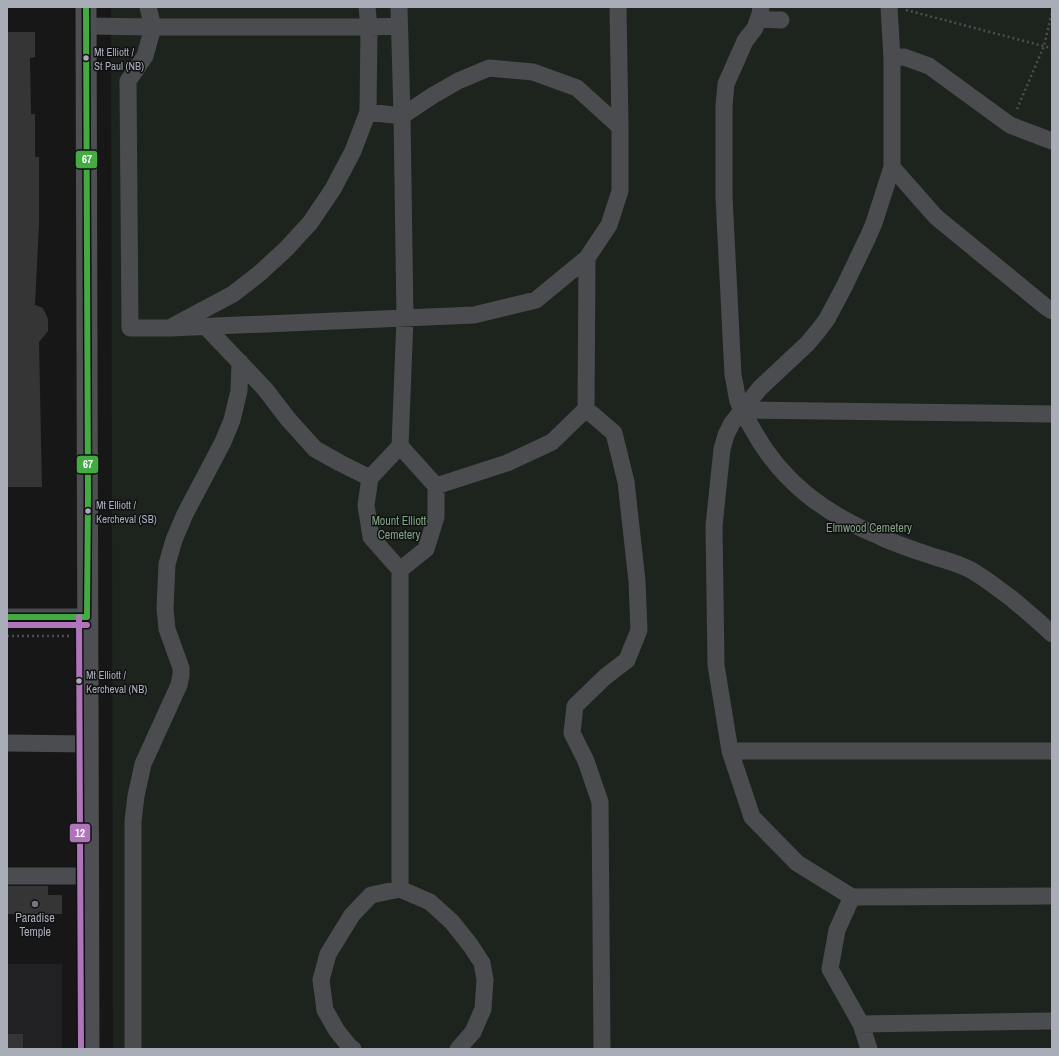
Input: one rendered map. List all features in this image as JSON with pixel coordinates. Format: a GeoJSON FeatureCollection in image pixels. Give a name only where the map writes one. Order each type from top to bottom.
{"type":"FeatureCollection","features":[{"type":"Feature","properties":{"kind":"main road"},"geometry":{"type":"LineString","coordinates":[[86,17],[89,1049]]}},
{"type":"Feature","properties":{"kind":"street"},"geometry":{"type":"LineString","coordinates":[[148,7],[153,27],[145,56],[128,81],[130,328],[206,327],[474,315],[536,300],[587,258],[609,225],[620,191],[618,7]]}},
{"type":"Feature","properties":{"kind":"street"},"geometry":{"type":"LineString","coordinates":[[170,328],[233,294],[260,273],[286,249],[310,223],[333,189],[353,151],[368,112],[370,27],[367,7]]}},
{"type":"Feature","properties":{"kind":"street"},"geometry":{"type":"LineString","coordinates":[[399,7],[405,318],[400,446],[370,478],[366,505],[371,537],[400,570],[400,889]]}},
{"type":"Feature","properties":{"kind":"street"},"geometry":{"type":"LineString","coordinates":[[895,8],[892,58],[892,167],[874,223],[827,319],[807,344],[760,388],[742,410],[729,428],[722,449],[714,526],[716,665],[730,751],[752,817],[798,863],[852,897],[1052,896]]}},
{"type":"Feature","properties":{"kind":"street"},"geometry":{"type":"LineString","coordinates":[[781,20],[759,13],[755,28],[745,41],[726,84],[724,106],[724,197],[733,374],[742,410],[760,443],[780,469],[791,481],[823,506],[844,519],[880,537],[969,569],[997,587],[1039,621],[1052,634]]}},
{"type":"Feature","properties":{"kind":"street"},"geometry":{"type":"LineString","coordinates":[[86,17],[153,27],[399,26]]}},
{"type":"Feature","properties":{"kind":"street"},"geometry":{"type":"LineString","coordinates":[[892,58],[904,57],[929,66],[1010,125],[1052,141]]}},
{"type":"Feature","properties":{"kind":"street"},"geometry":{"type":"LineString","coordinates":[[368,112],[402,116],[451,85],[489,68],[532,72],[577,88],[620,127]]}},
{"type":"Feature","properties":{"kind":"street"},"geometry":{"type":"LineString","coordinates":[[892,167],[936,217],[1052,311]]}},
{"type":"Feature","properties":{"kind":"street"},"geometry":{"type":"LineString","coordinates":[[436,486],[507,463],[552,442],[586,409],[587,258]]}},
{"type":"Feature","properties":{"kind":"street"},"geometry":{"type":"LineString","coordinates":[[206,327],[265,389],[288,419],[315,448],[370,478]]}},
{"type":"Feature","properties":{"kind":"street"},"geometry":{"type":"LineString","coordinates":[[133,1049],[133,821],[136,796],[143,764],[179,685],[182,668],[168,629],[165,609],[167,564],[174,540],[185,514],[223,442],[232,420],[239,391],[240,362]]}},
{"type":"Feature","properties":{"kind":"street"},"geometry":{"type":"LineString","coordinates":[[586,409],[614,433],[626,482],[637,581],[638,630],[626,660],[605,677],[575,706],[572,733],[586,761],[600,802],[602,1049]]}},
{"type":"Feature","properties":{"kind":"street"},"geometry":{"type":"LineString","coordinates":[[742,410],[1052,414]]}},
{"type":"Feature","properties":{"kind":"street"},"geometry":{"type":"LineString","coordinates":[[400,446],[436,486],[436,517],[426,548],[400,570]]}},
{"type":"Feature","properties":{"kind":"street"},"geometry":{"type":"LineString","coordinates":[[7,617],[88,627]]}},
{"type":"Feature","properties":{"kind":"street"},"geometry":{"type":"LineString","coordinates":[[7,743],[88,744]]}},
{"type":"Feature","properties":{"kind":"street"},"geometry":{"type":"LineString","coordinates":[[730,751],[1052,751]]}},
{"type":"Feature","properties":{"kind":"street"},"geometry":{"type":"LineString","coordinates":[[7,876],[89,876]]}},
{"type":"Feature","properties":{"kind":"street"},"geometry":{"type":"LineString","coordinates":[[353,1049],[337,1031],[325,1010],[321,980],[328,954],[352,915],[371,896],[400,889],[430,902],[452,922],[482,963],[485,980],[483,1009],[473,1032],[458,1049]]}},
{"type":"Feature","properties":{"kind":"street"},"geometry":{"type":"LineString","coordinates":[[852,897],[837,930],[830,969],[861,1024],[869,1049]]}},
{"type":"Feature","properties":{"kind":"street"},"geometry":{"type":"LineString","coordinates":[[861,1024],[1052,1021]]}},
{"type":"Feature","properties":{"kind":"path"},"geometry":{"type":"LineString","coordinates":[[895,8],[1052,49]]}},
{"type":"Feature","properties":{"kind":"path"},"geometry":{"type":"LineString","coordinates":[[1010,125],[1044,46],[1052,12]]}},
{"type":"Feature","properties":{"kind":"path"},"geometry":{"type":"LineString","coordinates":[[7,636],[88,627]]}},
{"type":"Feature","properties":{"kind":"shaded area"},"geometry":{"type":"Polygon","coordinates":[[[7,964],[62,964],[62,1049],[7,1049],[7,964]]]}},
{"type":"Feature","properties":{"kind":"green space","name":"Mount Elliott Cemetery"},"geometry":{"type":"Polygon","coordinates":[[[111,7],[1052,7],[1052,1049],[113,1049],[111,7]]]}},
{"type":"Feature","properties":{"kind":"building"},"geometry":{"type":"Polygon","coordinates":[[[7,32],[35,32],[35,57],[30,58],[31,114],[35,114],[35,157],[39,157],[39,224],[35,305],[43,308],[48,319],[48,331],[39,342],[42,487],[7,487],[7,32]]]}},
{"type":"Feature","properties":{"kind":"building","name":"Paradise Temple"},"geometry":{"type":"Polygon","coordinates":[[[7,886],[48,886],[48,895],[62,895],[62,914],[7,914],[7,886]]]}},
{"type":"Feature","properties":{"kind":"building"},"geometry":{"type":"Polygon","coordinates":[[[7,1034],[23,1034],[23,1049],[7,1049],[7,1034]]]}},
{"type":"Feature","properties":{"kind":"transit line","name":"67"},"geometry":{"type":"LineString","coordinates":[[86,7],[87,617]]}},
{"type":"Feature","properties":{"kind":"transit line","name":"67"},"geometry":{"type":"LineString","coordinates":[[7,617],[87,617]]}},
{"type":"Feature","properties":{"kind":"transit line","name":"12"},"geometry":{"type":"LineString","coordinates":[[79,617],[81,1049]]}},
{"type":"Feature","properties":{"kind":"transit line","name":"12"},"geometry":{"type":"LineString","coordinates":[[7,625],[87,625]]}},
{"type":"Feature","properties":{"kind":"place","name":"Mt Elliott / St Paul (NB)"},"geometry":{"type":"Point","coordinates":[86,58]}},
{"type":"Feature","properties":{"kind":"place","name":"Mt Elliott / Kercheval (SB)"},"geometry":{"type":"Point","coordinates":[88,511]}},
{"type":"Feature","properties":{"kind":"place","name":"Mt Elliott / Kercheval (NB)"},"geometry":{"type":"Point","coordinates":[79,681]}},
{"type":"Feature","properties":{"kind":"place","name":"Paradise Temple"},"geometry":{"type":"Point","coordinates":[35,904]}},
{"type":"Feature","properties":{"kind":"park label","name":"Elmwood Cemetery"},"geometry":{"type":"Point","coordinates":[869,528]}}]}
